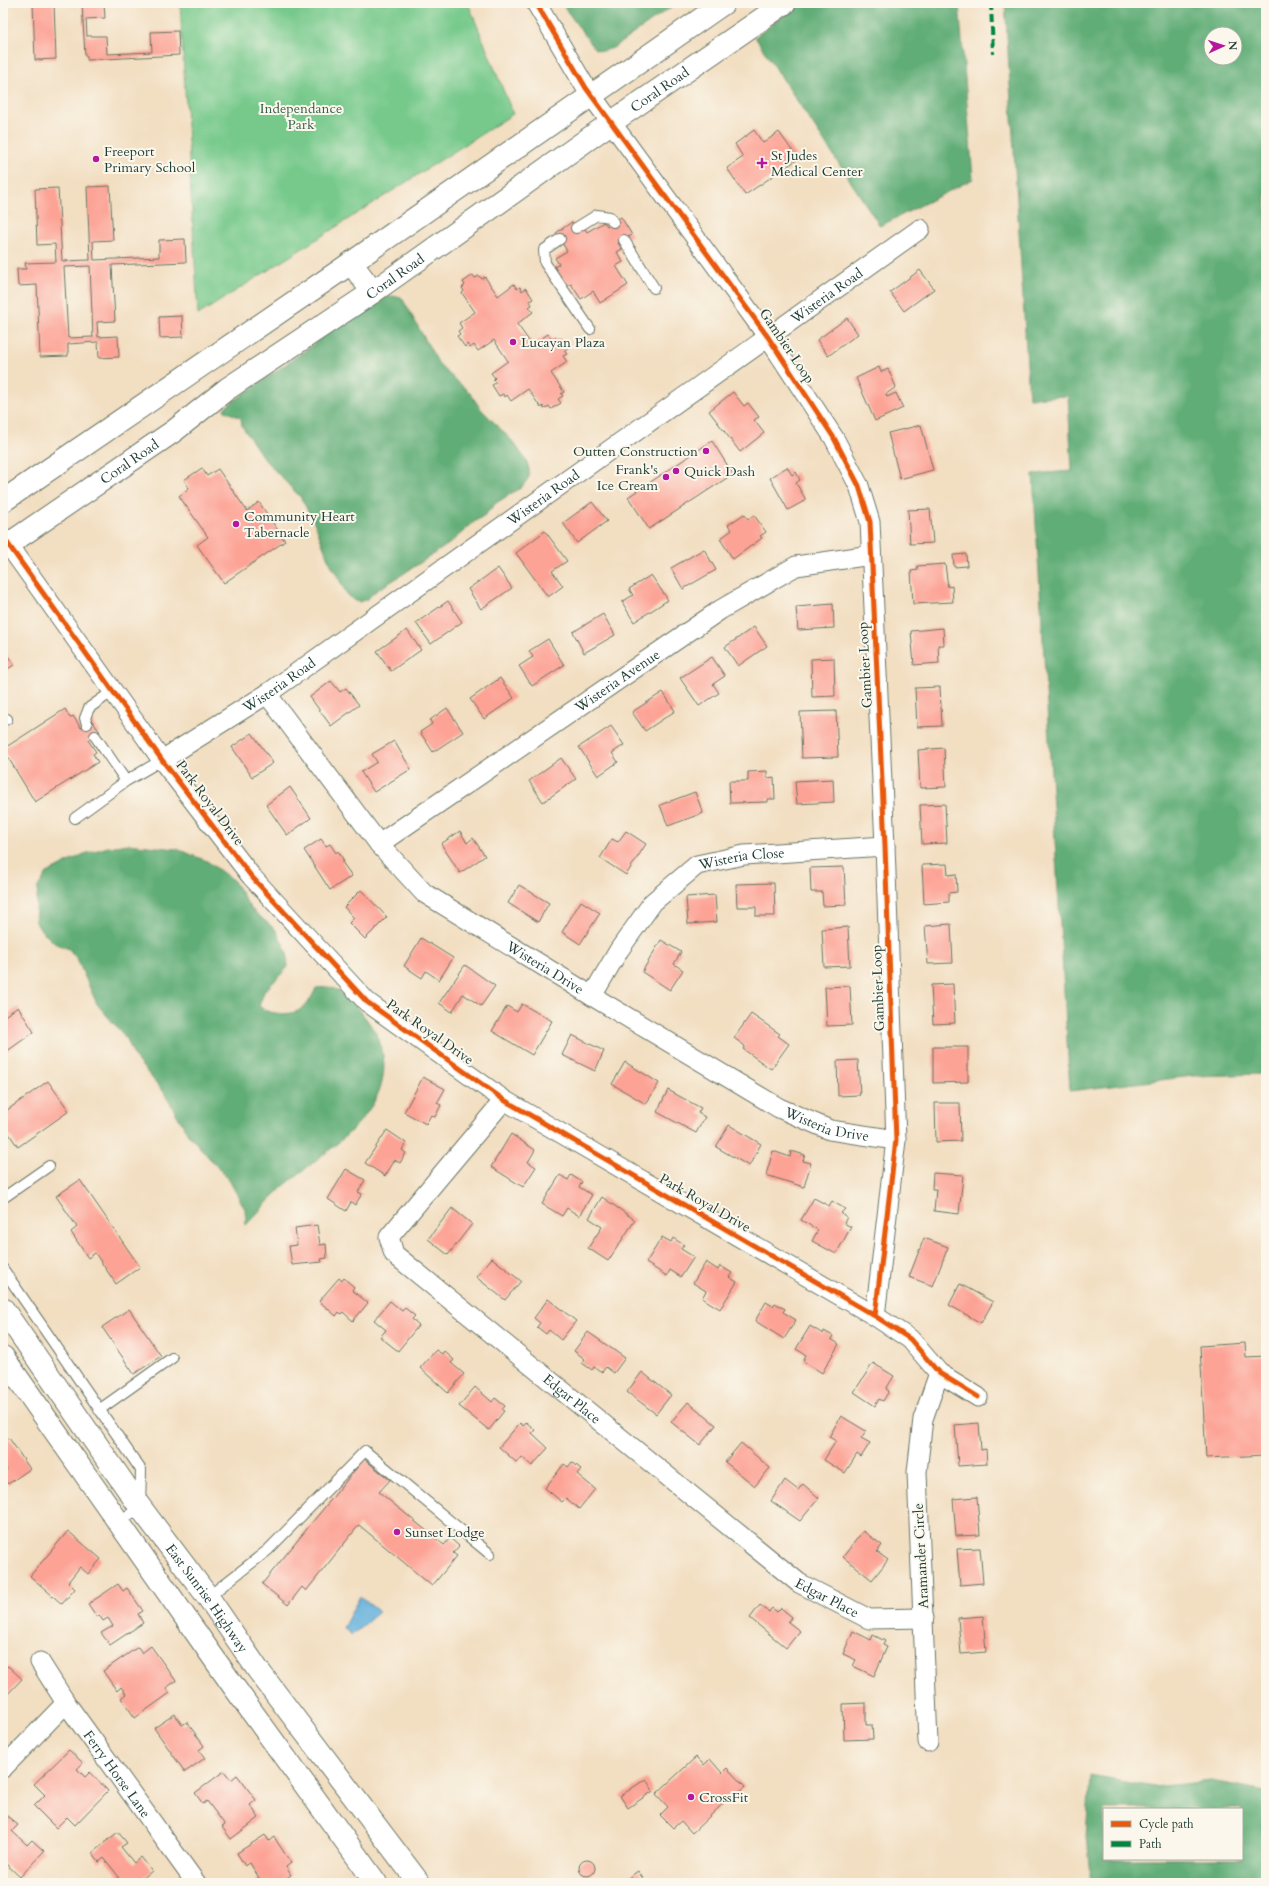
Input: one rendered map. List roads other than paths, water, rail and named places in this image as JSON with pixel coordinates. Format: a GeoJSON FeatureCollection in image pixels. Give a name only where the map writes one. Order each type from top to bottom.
{"type":"FeatureCollection","features":[{"type":"Feature","properties":{"kind":"main road"},"geometry":{"type":"LineString","coordinates":[[3,501],[351,263],[724,3]]}},
{"type":"Feature","properties":{"kind":"main road","name":"Coral Road"},"geometry":{"type":"LineString","coordinates":[[5,543],[174,431],[227,389],[373,292],[612,122],[785,3]]}},
{"type":"Feature","properties":{"kind":"main road"},"geometry":{"type":"LineString","coordinates":[[351,263],[373,292]]}},
{"type":"Feature","properties":{"kind":"main road"},"geometry":{"type":"LineString","coordinates":[[208,361],[227,389]]}},
{"type":"Feature","properties":{"kind":"main road","name":"East Sunrise Highway"},"geometry":{"type":"LineString","coordinates":[[3,1309],[140,1507],[208,1597],[258,1670],[419,1883]]}},
{"type":"Feature","properties":{"kind":"main road","name":"East Sunrise Highway"},"geometry":{"type":"LineString","coordinates":[[3,1357],[234,1687],[376,1883]]}},
{"type":"Feature","properties":{"kind":"street","name":"Gambier Loop"},"geometry":{"type":"LineString","coordinates":[[536,3],[592,95],[768,338],[834,438],[859,486],[870,522],[885,846],[896,1140],[875,1316]]}},
{"type":"Feature","properties":{"kind":"street","name":"Wisteria Road"},"geometry":{"type":"LineString","coordinates":[[162,760],[267,694],[920,229]]}},
{"type":"Feature","properties":{"kind":"street","name":"Park Royal Drive"},"geometry":{"type":"LineString","coordinates":[[5,543],[162,760],[251,876],[367,1002],[504,1100],[875,1316],[910,1339],[938,1373],[978,1396]]}},
{"type":"Feature","properties":{"kind":"street","name":"Wisteria Avenue"},"geometry":{"type":"LineString","coordinates":[[379,844],[720,610],[796,566],[871,555]]}},
{"type":"Feature","properties":{"kind":"street","name":"Wisteria Drive"},"geometry":{"type":"LineString","coordinates":[[267,694],[379,844],[424,893],[779,1108],[830,1130],[896,1140]]}},
{"type":"Feature","properties":{"kind":"street","name":"Wisteria Close"},"geometry":{"type":"LineString","coordinates":[[592,996],[619,950],[653,902],[697,865],[744,855],[885,846]]}},
{"type":"Feature","properties":{"kind":"street","name":"Edgar Place"},"geometry":{"type":"LineString","coordinates":[[504,1100],[390,1237],[394,1254],[799,1583],[868,1620],[924,1618]]}},
{"type":"Feature","properties":{"kind":"street","name":"Aramander Circle"},"geometry":{"type":"LineString","coordinates":[[928,1742],[917,1472],[923,1419],[938,1373]]}},
{"type":"Feature","properties":{"kind":"street","name":"Ferry Horse Lane"},"geometry":{"type":"LineString","coordinates":[[40,1662],[66,1703],[196,1883]]}},
{"type":"Feature","properties":{"kind":"street"},"geometry":{"type":"LineString","coordinates":[[3,1768],[66,1703]]}},
{"type":"Feature","properties":{"kind":"lane"},"geometry":{"type":"LineString","coordinates":[[576,228],[597,215],[610,217],[613,222]]}},
{"type":"Feature","properties":{"kind":"lane"},"geometry":{"type":"LineString","coordinates":[[560,239],[544,250],[544,263],[590,329]]}},
{"type":"Feature","properties":{"kind":"lane"},"geometry":{"type":"LineString","coordinates":[[624,240],[654,288]]}},
{"type":"Feature","properties":{"kind":"lane"},"geometry":{"type":"LineString","coordinates":[[87,724],[85,718],[89,708],[113,691]]}},
{"type":"Feature","properties":{"kind":"lane"},"geometry":{"type":"LineString","coordinates":[[95,736],[126,781]]}},
{"type":"Feature","properties":{"kind":"lane"},"geometry":{"type":"LineString","coordinates":[[75,818],[126,781],[162,760]]}},
{"type":"Feature","properties":{"kind":"lane"},"geometry":{"type":"LineString","coordinates":[[3,1198],[48,1166]]}},
{"type":"Feature","properties":{"kind":"lane"},"geometry":{"type":"LineString","coordinates":[[3,1269],[141,1470],[140,1507],[119,1522]]}},
{"type":"Feature","properties":{"kind":"lane"},"geometry":{"type":"LineString","coordinates":[[99,1410],[172,1358]]}},
{"type":"Feature","properties":{"kind":"lane"},"geometry":{"type":"LineString","coordinates":[[208,1597],[268,1550],[365,1451],[490,1554]]}},
{"type":"Feature","properties":{"kind":"water"},"geometry":{"type":"Polygon","coordinates":[[[360,1596],[379,1612],[352,1635],[343,1628],[360,1596]]]}},
{"type":"Feature","properties":{"kind":"place","name":"Freeport Primary School"},"geometry":{"type":"Point","coordinates":[96,159]}},
{"type":"Feature","properties":{"kind":"place","name":"St Judes Medical Center"},"geometry":{"type":"Point","coordinates":[762,163]}},
{"type":"Feature","properties":{"kind":"place","name":"Lucayan Plaza"},"geometry":{"type":"Point","coordinates":[513,342]}},
{"type":"Feature","properties":{"kind":"place","name":"Outten Construction"},"geometry":{"type":"Point","coordinates":[706,451]}},
{"type":"Feature","properties":{"kind":"place","name":"Quick Dash"},"geometry":{"type":"Point","coordinates":[676,471]}},
{"type":"Feature","properties":{"kind":"place","name":"Frank's Ice Cream"},"geometry":{"type":"Point","coordinates":[666,477]}},
{"type":"Feature","properties":{"kind":"place","name":"Community Heart Tabernacle"},"geometry":{"type":"Point","coordinates":[236,524]}},
{"type":"Feature","properties":{"kind":"place","name":"Sunset Lodge"},"geometry":{"type":"Point","coordinates":[397,1532]}},
{"type":"Feature","properties":{"kind":"place","name":"CrossFit"},"geometry":{"type":"Point","coordinates":[691,1797]}},
{"type":"Feature","properties":{"kind":"park label","name":"Independance Park"},"geometry":{"type":"Point","coordinates":[301,116]}}]}
